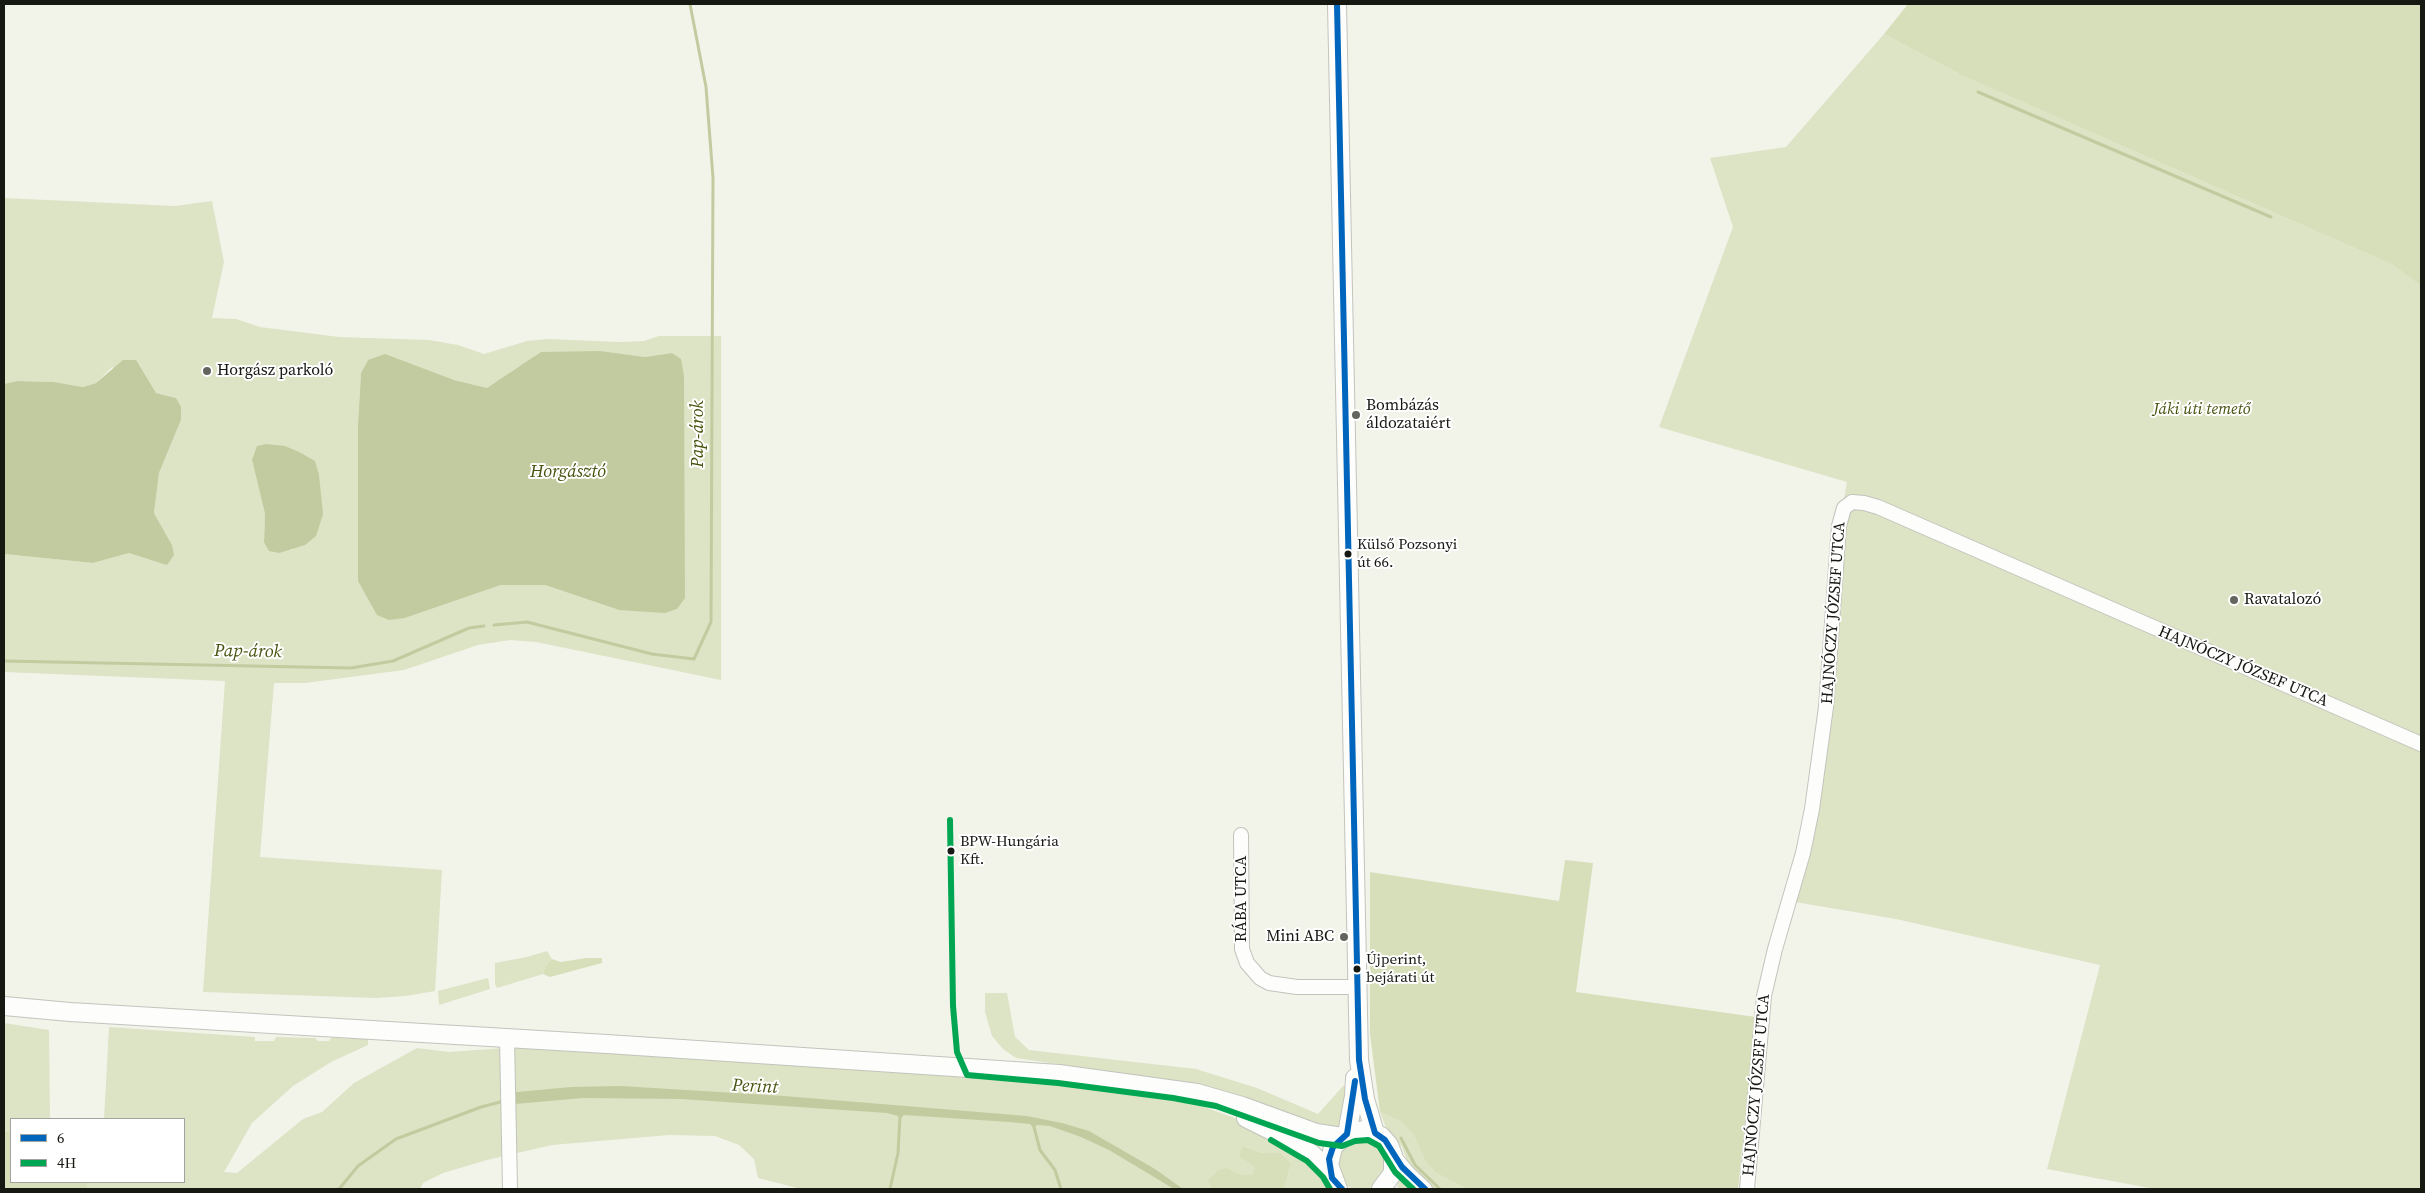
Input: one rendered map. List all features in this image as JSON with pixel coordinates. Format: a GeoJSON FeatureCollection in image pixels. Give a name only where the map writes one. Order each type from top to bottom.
{"type":"FeatureCollection","features":[{"type":"Feature","properties":{"kind":"main road"},"geometry":{"type":"LineString","coordinates":[[1337,4],[1358,1032],[1360,1073],[1375,1133]]}},
{"type":"Feature","properties":{"kind":"main road"},"geometry":{"type":"LineString","coordinates":[[4,1006],[70,1012],[1044,1073],[1146,1085],[1206,1095],[1309,1131],[1345,1136],[1364,1130],[1375,1133],[1385,1140],[1394,1155],[1393,1173],[1381,1189]]}},
{"type":"Feature","properties":{"kind":"main road"},"geometry":{"type":"LineString","coordinates":[[1337,1183],[1331,1153],[1345,1136],[1354,1096],[1358,1032]]}},
{"type":"Feature","properties":{"kind":"main road"},"geometry":{"type":"LineString","coordinates":[[1146,1085],[1214,1105],[1254,1122],[1303,1148],[1337,1183]]}},
{"type":"Feature","properties":{"kind":"street","name":"HAJNÓCZY JÓZSEF UTCA"},"geometry":{"type":"LineString","coordinates":[[1747,1189],[1764,996],[1803,853],[1813,800],[1826,707],[1840,515],[1844,508],[1852,502],[1864,502],[1878,507],[2421,744]]}},
{"type":"Feature","properties":{"kind":"street","name":"RÁBA UTCA"},"geometry":{"type":"LineString","coordinates":[[1241,835],[1242,949],[1247,963],[1260,978],[1269,983],[1297,987],[1357,987]]}},
{"type":"Feature","properties":{"kind":"street"},"geometry":{"type":"LineString","coordinates":[[507,1038],[506,1073],[510,1189]]}},
{"type":"Feature","properties":{"kind":"street"},"geometry":{"type":"LineString","coordinates":[[1394,1155],[1407,1172],[1425,1189]]}},
{"type":"Feature","properties":{"kind":"green space","name":"Jáki úti temető"},"geometry":{"type":"Polygon","coordinates":[[[1884,34],[1963,76],[2391,264],[2421,286],[2421,1189],[2155,1189],[2047,1169],[2100,965],[1896,919],[1789,901],[1812,809],[1839,526],[1847,482],[1659,427],[1733,227],[1710,158],[1786,147],[1884,34]]]}},
{"type":"Feature","properties":{"kind":"green space"},"geometry":{"type":"Polygon","coordinates":[[[4,198],[175,206],[212,201],[224,262],[212,318],[236,319],[260,327],[339,337],[429,340],[458,345],[484,354],[527,341],[548,339],[620,342],[644,341],[659,336],[721,336],[721,680],[536,642],[510,640],[478,645],[404,670],[305,683],[274,683],[260,857],[442,870],[435,991],[406,996],[376,998],[203,992],[225,681],[4,672],[4,554],[93,563],[129,553],[167,564],[172,545],[154,513],[159,473],[181,420],[176,398],[156,393],[152,387],[112,367],[96,383],[83,387],[54,382],[17,381],[4,384],[4,198]],[[601,351],[487,388],[368,360],[361,373],[358,424],[405,618],[501,585],[545,585],[619,610],[672,353],[645,357],[601,351]],[[252,460],[265,514],[264,542],[292,550],[252,460]]]}},
{"type":"Feature","properties":{"kind":"green space"},"geometry":{"type":"Polygon","coordinates":[[[547,951],[552,959],[545,967],[543,974],[497,988],[495,984],[495,963],[547,951]]]}},
{"type":"Feature","properties":{"kind":"green space"},"geometry":{"type":"Polygon","coordinates":[[[488,978],[490,989],[439,1005],[438,991],[488,978]]]}},
{"type":"Feature","properties":{"kind":"green space"},"geometry":{"type":"Polygon","coordinates":[[[985,993],[1007,993],[1015,1037],[1029,1050],[1196,1069],[1257,1088],[1318,1114],[1343,1086],[1354,1086],[1349,1122],[1335,1133],[1184,1083],[1016,1058],[1003,1049],[992,1036],[985,1012],[985,993]]]}},
{"type":"Feature","properties":{"kind":"green space"},"geometry":{"type":"Polygon","coordinates":[[[4,1023],[49,1030],[50,1118],[10,1118],[10,1132],[4,1131],[4,1023]]]}},
{"type":"Feature","properties":{"kind":"green space"},"geometry":{"type":"Polygon","coordinates":[[[109,1027],[255,1037],[255,1041],[274,1041],[276,1037],[315,1038],[318,1041],[329,1041],[331,1038],[368,1039],[368,1045],[331,1062],[293,1086],[252,1123],[224,1172],[237,1173],[303,1119],[322,1112],[354,1083],[417,1048],[449,1052],[532,1046],[1067,1082],[1165,1097],[1199,1105],[1254,1125],[1312,1158],[1330,1189],[1284,1189],[1291,1163],[1281,1153],[1262,1153],[1243,1146],[1255,1167],[1252,1175],[1242,1175],[1228,1168],[1211,1187],[1213,1189],[801,1189],[758,1178],[754,1159],[739,1145],[715,1136],[669,1135],[552,1145],[487,1160],[443,1173],[423,1183],[420,1189],[87,1189],[87,1183],[185,1183],[185,1118],[104,1118],[109,1027]]]}},
{"type":"Feature","properties":{"kind":"green space"},"geometry":{"type":"Polygon","coordinates":[[[1380,1112],[1400,1121],[1413,1134],[1425,1161],[1436,1173],[1467,1189],[1432,1189],[1410,1169],[1402,1147],[1388,1133],[1380,1112]]]}},
{"type":"Feature","properties":{"kind":"green space"},"geometry":{"type":"Polygon","coordinates":[[[1353,1136],[1380,1142],[1388,1168],[1369,1189],[1353,1189],[1343,1184],[1333,1160],[1353,1136]]]}},
{"type":"Feature","properties":{"kind":"green space"},"geometry":{"type":"Polygon","coordinates":[[[1401,1175],[1419,1189],[1401,1189],[1397,1187],[1401,1175]]]}},
{"type":"Feature","properties":{"kind":"shaded area"},"geometry":{"type":"Polygon","coordinates":[[[1908,4],[2421,4],[2421,286],[2391,264],[1963,76],[1884,34],[1908,4]]]}},
{"type":"Feature","properties":{"kind":"shaded area"},"geometry":{"type":"Polygon","coordinates":[[[1565,860],[1593,863],[1576,992],[1756,1017],[1738,1189],[1467,1189],[1436,1173],[1425,1161],[1413,1134],[1400,1121],[1380,1112],[1370,1034],[1370,872],[1559,901],[1565,860]]]}},
{"type":"Feature","properties":{"kind":"shaded area"},"geometry":{"type":"Polygon","coordinates":[[[586,958],[602,958],[602,963],[550,977],[543,974],[545,967],[552,959],[561,962],[586,958]]]}},
{"type":"Feature","properties":{"kind":"shaded area"},"geometry":{"type":"Polygon","coordinates":[[[4,1131],[10,1132],[10,1183],[87,1183],[87,1189],[4,1189],[4,1131]]]}},
{"type":"Feature","properties":{"kind":"shaded area"},"geometry":{"type":"Polygon","coordinates":[[[1243,1146],[1262,1153],[1281,1153],[1291,1163],[1284,1189],[1213,1189],[1211,1187],[1208,1180],[1219,1170],[1228,1168],[1242,1175],[1252,1175],[1255,1167],[1239,1156],[1243,1146]]]}},
{"type":"Feature","properties":{"kind":"water","name":"Horgásztó"},"geometry":{"type":"Polygon","coordinates":[[[601,351],[645,357],[672,353],[681,359],[684,376],[685,598],[677,609],[665,613],[619,610],[545,585],[501,585],[405,618],[389,620],[377,615],[358,581],[358,424],[361,373],[368,360],[385,354],[454,380],[487,388],[541,352],[601,351]]]}},
{"type":"Feature","properties":{"kind":"water"},"geometry":{"type":"Polygon","coordinates":[[[123,360],[136,360],[156,393],[176,398],[181,407],[181,420],[159,473],[154,513],[172,545],[174,555],[167,565],[129,553],[93,563],[4,554],[4,384],[17,381],[54,382],[83,387],[96,383],[123,360]]]}},
{"type":"Feature","properties":{"kind":"water"},"geometry":{"type":"Polygon","coordinates":[[[266,444],[285,446],[315,461],[319,475],[323,514],[316,536],[305,545],[279,553],[269,551],[264,542],[265,514],[252,460],[257,446],[266,444]]]}},
{"type":"Feature","properties":{"kind":"water"},"geometry":{"type":"Polygon","coordinates":[[[621,1086],[784,1096],[1027,1116],[1089,1131],[1155,1169],[1183,1189],[1174,1189],[1109,1150],[1050,1126],[1036,1125],[1035,1130],[1030,1124],[1009,1122],[904,1115],[900,1119],[898,1116],[887,1113],[681,1099],[583,1098],[504,1105],[505,1095],[517,1092],[571,1087],[621,1086]]]}},
{"type":"Feature","properties":{"kind":"waterway","name":"Pap-árok"},"geometry":{"type":"LineString","coordinates":[[494,625],[527,622],[652,654],[694,659],[711,622],[713,178],[706,87],[690,4]]}},
{"type":"Feature","properties":{"kind":"waterway"},"geometry":{"type":"LineString","coordinates":[[1978,92],[2271,217]]}},
{"type":"Feature","properties":{"kind":"waterway","name":"Pap-árok"},"geometry":{"type":"LineString","coordinates":[[4,661],[351,668],[393,661],[469,628],[484,626]]}},
{"type":"Feature","properties":{"kind":"waterway","name":"Perint"},"geometry":{"type":"LineString","coordinates":[[339,1189],[358,1166],[396,1139],[481,1107],[504,1101]]}},
{"type":"Feature","properties":{"kind":"waterway"},"geometry":{"type":"LineString","coordinates":[[890,1189],[898,1153],[900,1116]]}},
{"type":"Feature","properties":{"kind":"waterway"},"geometry":{"type":"LineString","coordinates":[[1034,1127],[1040,1150],[1055,1170],[1061,1189]]}},
{"type":"Feature","properties":{"kind":"waterway"},"geometry":{"type":"LineString","coordinates":[[1401,1138],[1415,1165],[1440,1189]]}},
{"type":"Feature","properties":{"kind":"transit line","name":"6"},"geometry":{"type":"LineString","coordinates":[[1337,4],[1359,1060],[1365,1099],[1375,1133],[1385,1140],[1402,1167],[1425,1189]]}},
{"type":"Feature","properties":{"kind":"transit line","name":"4H"},"geometry":{"type":"LineString","coordinates":[[950,820],[953,1006],[957,1052],[967,1075],[1058,1083],[1173,1098],[1216,1106],[1319,1143],[1342,1146],[1355,1141],[1368,1140],[1379,1146],[1395,1172],[1413,1189]]}},
{"type":"Feature","properties":{"kind":"transit line","name":"6"},"geometry":{"type":"LineString","coordinates":[[1342,1189],[1332,1178],[1329,1159],[1333,1147],[1347,1134],[1355,1081]]}},
{"type":"Feature","properties":{"kind":"transit line","name":"4H"},"geometry":{"type":"LineString","coordinates":[[1271,1140],[1307,1161],[1323,1177],[1330,1189]]}},
{"type":"Feature","properties":{"kind":"place","name":"Horgász parkoló"},"geometry":{"type":"Point","coordinates":[207,371]}},
{"type":"Feature","properties":{"kind":"place","name":"Bombázás áldozataiért"},"geometry":{"type":"Point","coordinates":[1356,415]}},
{"type":"Feature","properties":{"kind":"place","name":"Külső Pozsonyi út 66."},"geometry":{"type":"Point","coordinates":[1348,554]}},
{"type":"Feature","properties":{"kind":"place","name":"Ravatalozó"},"geometry":{"type":"Point","coordinates":[2234,600]}},
{"type":"Feature","properties":{"kind":"place","name":"BPW-Hungária Kft."},"geometry":{"type":"Point","coordinates":[951,851]}},
{"type":"Feature","properties":{"kind":"place","name":"Mini ABC"},"geometry":{"type":"Point","coordinates":[1344,937]}},
{"type":"Feature","properties":{"kind":"place","name":"Újperint, bejárati út"},"geometry":{"type":"Point","coordinates":[1357,969]}}]}
